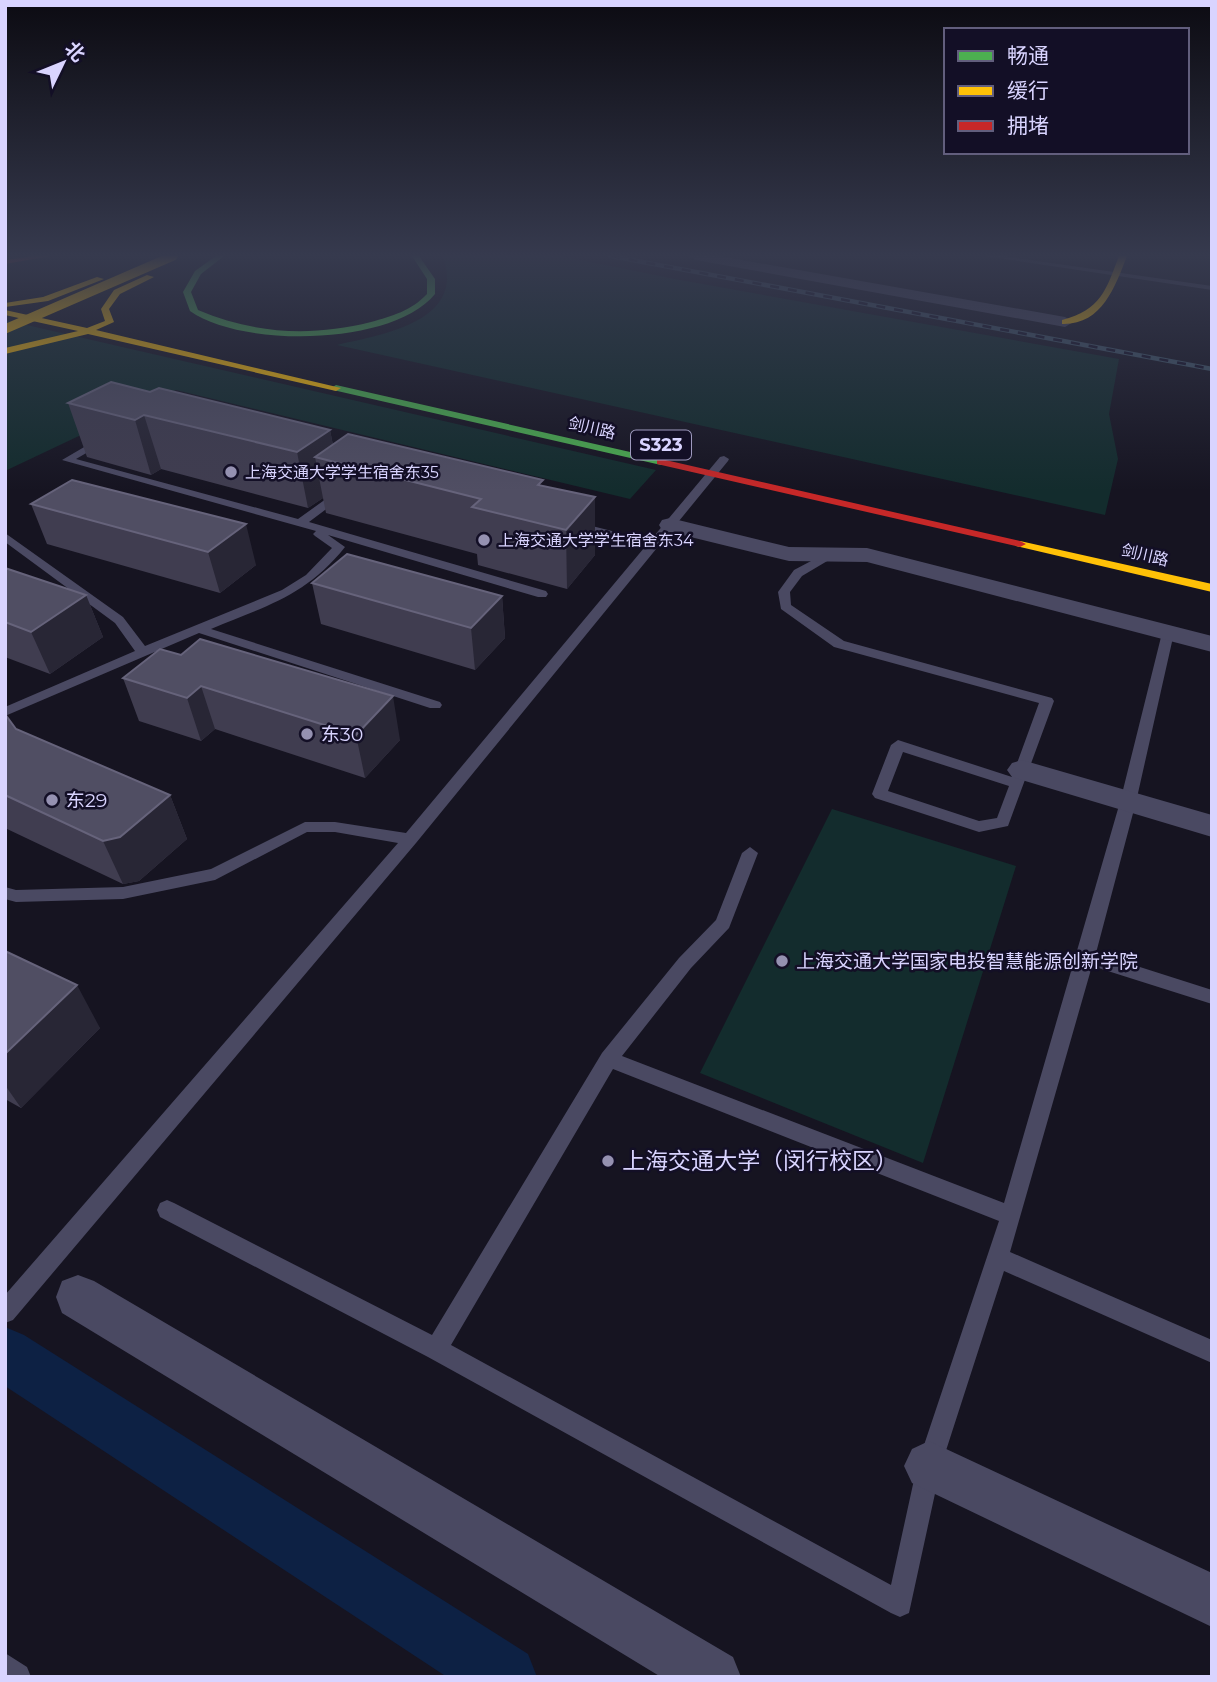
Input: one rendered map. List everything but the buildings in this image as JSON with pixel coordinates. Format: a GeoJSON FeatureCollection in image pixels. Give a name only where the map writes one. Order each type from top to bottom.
{"type":"FeatureCollection","features":[{"type":"Feature","properties":{"kind":"main road"},"geometry":{"type":"LineString","coordinates":[[5,351],[72,334]]}},
{"type":"Feature","properties":{"kind":"main road","name":"剑川路"},"geometry":{"type":"LineString","coordinates":[[101,334],[1212,588]]}},
{"type":"Feature","properties":{"kind":"main road","name":"剑川路"},"geometry":{"type":"LineString","coordinates":[[166,334],[731,461]]}},
{"type":"Feature","properties":{"kind":"street"},"geometry":{"type":"LineString","coordinates":[[670,524],[789,554],[867,555],[1212,644]]}},
{"type":"Feature","properties":{"kind":"street"},"geometry":{"type":"LineString","coordinates":[[1019,777],[1128,802],[1212,826]]}},
{"type":"Feature","properties":{"kind":"street"},"geometry":{"type":"LineString","coordinates":[[78,1297],[713,1677]]}},
{"type":"Feature","properties":{"kind":"street"},"geometry":{"type":"LineString","coordinates":[[929,1466],[1212,1601]]}},
{"type":"Feature","properties":{"kind":"lane"},"geometry":{"type":"LineString","coordinates":[[115,433],[67,460],[300,523],[542,594]]}},
{"type":"Feature","properties":{"kind":"lane"},"geometry":{"type":"LineString","coordinates":[[5,1312],[410,839],[670,524],[713,474],[731,461]]}},
{"type":"Feature","properties":{"kind":"lane"},"geometry":{"type":"LineString","coordinates":[[300,523],[350,487]]}},
{"type":"Feature","properties":{"kind":"lane"},"geometry":{"type":"LineString","coordinates":[[5,712],[286,593],[310,578],[339,547],[300,523]]}},
{"type":"Feature","properties":{"kind":"lane"},"geometry":{"type":"LineString","coordinates":[[568,523],[608,533]]}},
{"type":"Feature","properties":{"kind":"lane"},"geometry":{"type":"LineString","coordinates":[[5,536],[118,620],[143,652]]}},
{"type":"Feature","properties":{"kind":"lane"},"geometry":{"type":"LineString","coordinates":[[830,555],[798,573],[784,592],[785,606],[839,644],[1047,701],[1003,822],[979,827],[880,794],[898,745],[1019,777]]}},
{"type":"Feature","properties":{"kind":"lane"},"geometry":{"type":"LineString","coordinates":[[199,629],[435,705]]}},
{"type":"Feature","properties":{"kind":"lane"},"geometry":{"type":"LineString","coordinates":[[167,1210],[436,1349],[900,1604],[929,1466],[1012,1216],[1128,802],[1168,633]]}},
{"type":"Feature","properties":{"kind":"lane"},"geometry":{"type":"LineString","coordinates":[[5,893],[16,896],[123,893],[215,874],[305,827],[335,827],[410,839]]}},
{"type":"Feature","properties":{"kind":"lane"},"geometry":{"type":"LineString","coordinates":[[436,1349],[609,1059],[685,963],[723,923],[750,853]]}},
{"type":"Feature","properties":{"kind":"lane"},"geometry":{"type":"LineString","coordinates":[[1086,957],[1212,997]]}},
{"type":"Feature","properties":{"kind":"lane"},"geometry":{"type":"LineString","coordinates":[[609,1059],[1012,1216]]}},
{"type":"Feature","properties":{"kind":"lane"},"geometry":{"type":"LineString","coordinates":[[998,1257],[1212,1352]]}},
{"type":"Feature","properties":{"kind":"lane"},"geometry":{"type":"LineString","coordinates":[[5,1667],[17,1677]]}},
{"type":"Feature","properties":{"kind":"green space"},"geometry":{"type":"Polygon","coordinates":[[[5,334],[68,334],[656,470],[630,499],[176,390],[5,471],[5,334]]]}},
{"type":"Feature","properties":{"kind":"green space"},"geometry":{"type":"Polygon","coordinates":[[[983,334],[1119,359],[1109,414],[1118,459],[1105,515],[337,345],[377,336],[983,334]]]}},
{"type":"Feature","properties":{"kind":"green space"},"geometry":{"type":"Polygon","coordinates":[[[832,809],[1016,866],[923,1163],[700,1073],[832,809]]]}},
{"type":"Feature","properties":{"kind":"waterway"},"geometry":{"type":"LineString","coordinates":[[5,1354],[505,1677]]}},
{"type":"Feature","properties":{"kind":"railway"},"geometry":{"type":"LineString","coordinates":[[1028,334],[1212,369]]}},
{"type":"Feature","properties":{"kind":"traffic: fast"},"geometry":{"type":"LineString","coordinates":[[336,388],[661,462]]}},
{"type":"Feature","properties":{"kind":"traffic: slow"},"geometry":{"type":"LineString","coordinates":[[5,351],[75,334]]}},
{"type":"Feature","properties":{"kind":"traffic: slow"},"geometry":{"type":"LineString","coordinates":[[103,334],[336,388]]}},
{"type":"Feature","properties":{"kind":"traffic: slow"},"geometry":{"type":"LineString","coordinates":[[1020,544],[1212,588]]}},
{"type":"Feature","properties":{"kind":"traffic: jam"},"geometry":{"type":"LineString","coordinates":[[661,462],[1020,544]]}},
{"type":"Feature","properties":{"kind":"place","name":"上海交通大学学生宿舍东35"},"geometry":{"type":"Point","coordinates":[231,472]}},
{"type":"Feature","properties":{"kind":"place","name":"上海交通大学学生宿舍东34"},"geometry":{"type":"Point","coordinates":[484,540]}},
{"type":"Feature","properties":{"kind":"place","name":"东30"},"geometry":{"type":"Point","coordinates":[307,734]}},
{"type":"Feature","properties":{"kind":"place","name":"东29"},"geometry":{"type":"Point","coordinates":[52,800]}},
{"type":"Feature","properties":{"kind":"place","name":"上海交通大学国家电投智慧能源创新学院"},"geometry":{"type":"Point","coordinates":[782,961]}},
{"type":"Feature","properties":{"kind":"place","name":"上海交通大学（闵行校区）"},"geometry":{"type":"Point","coordinates":[608,1161]}}]}
